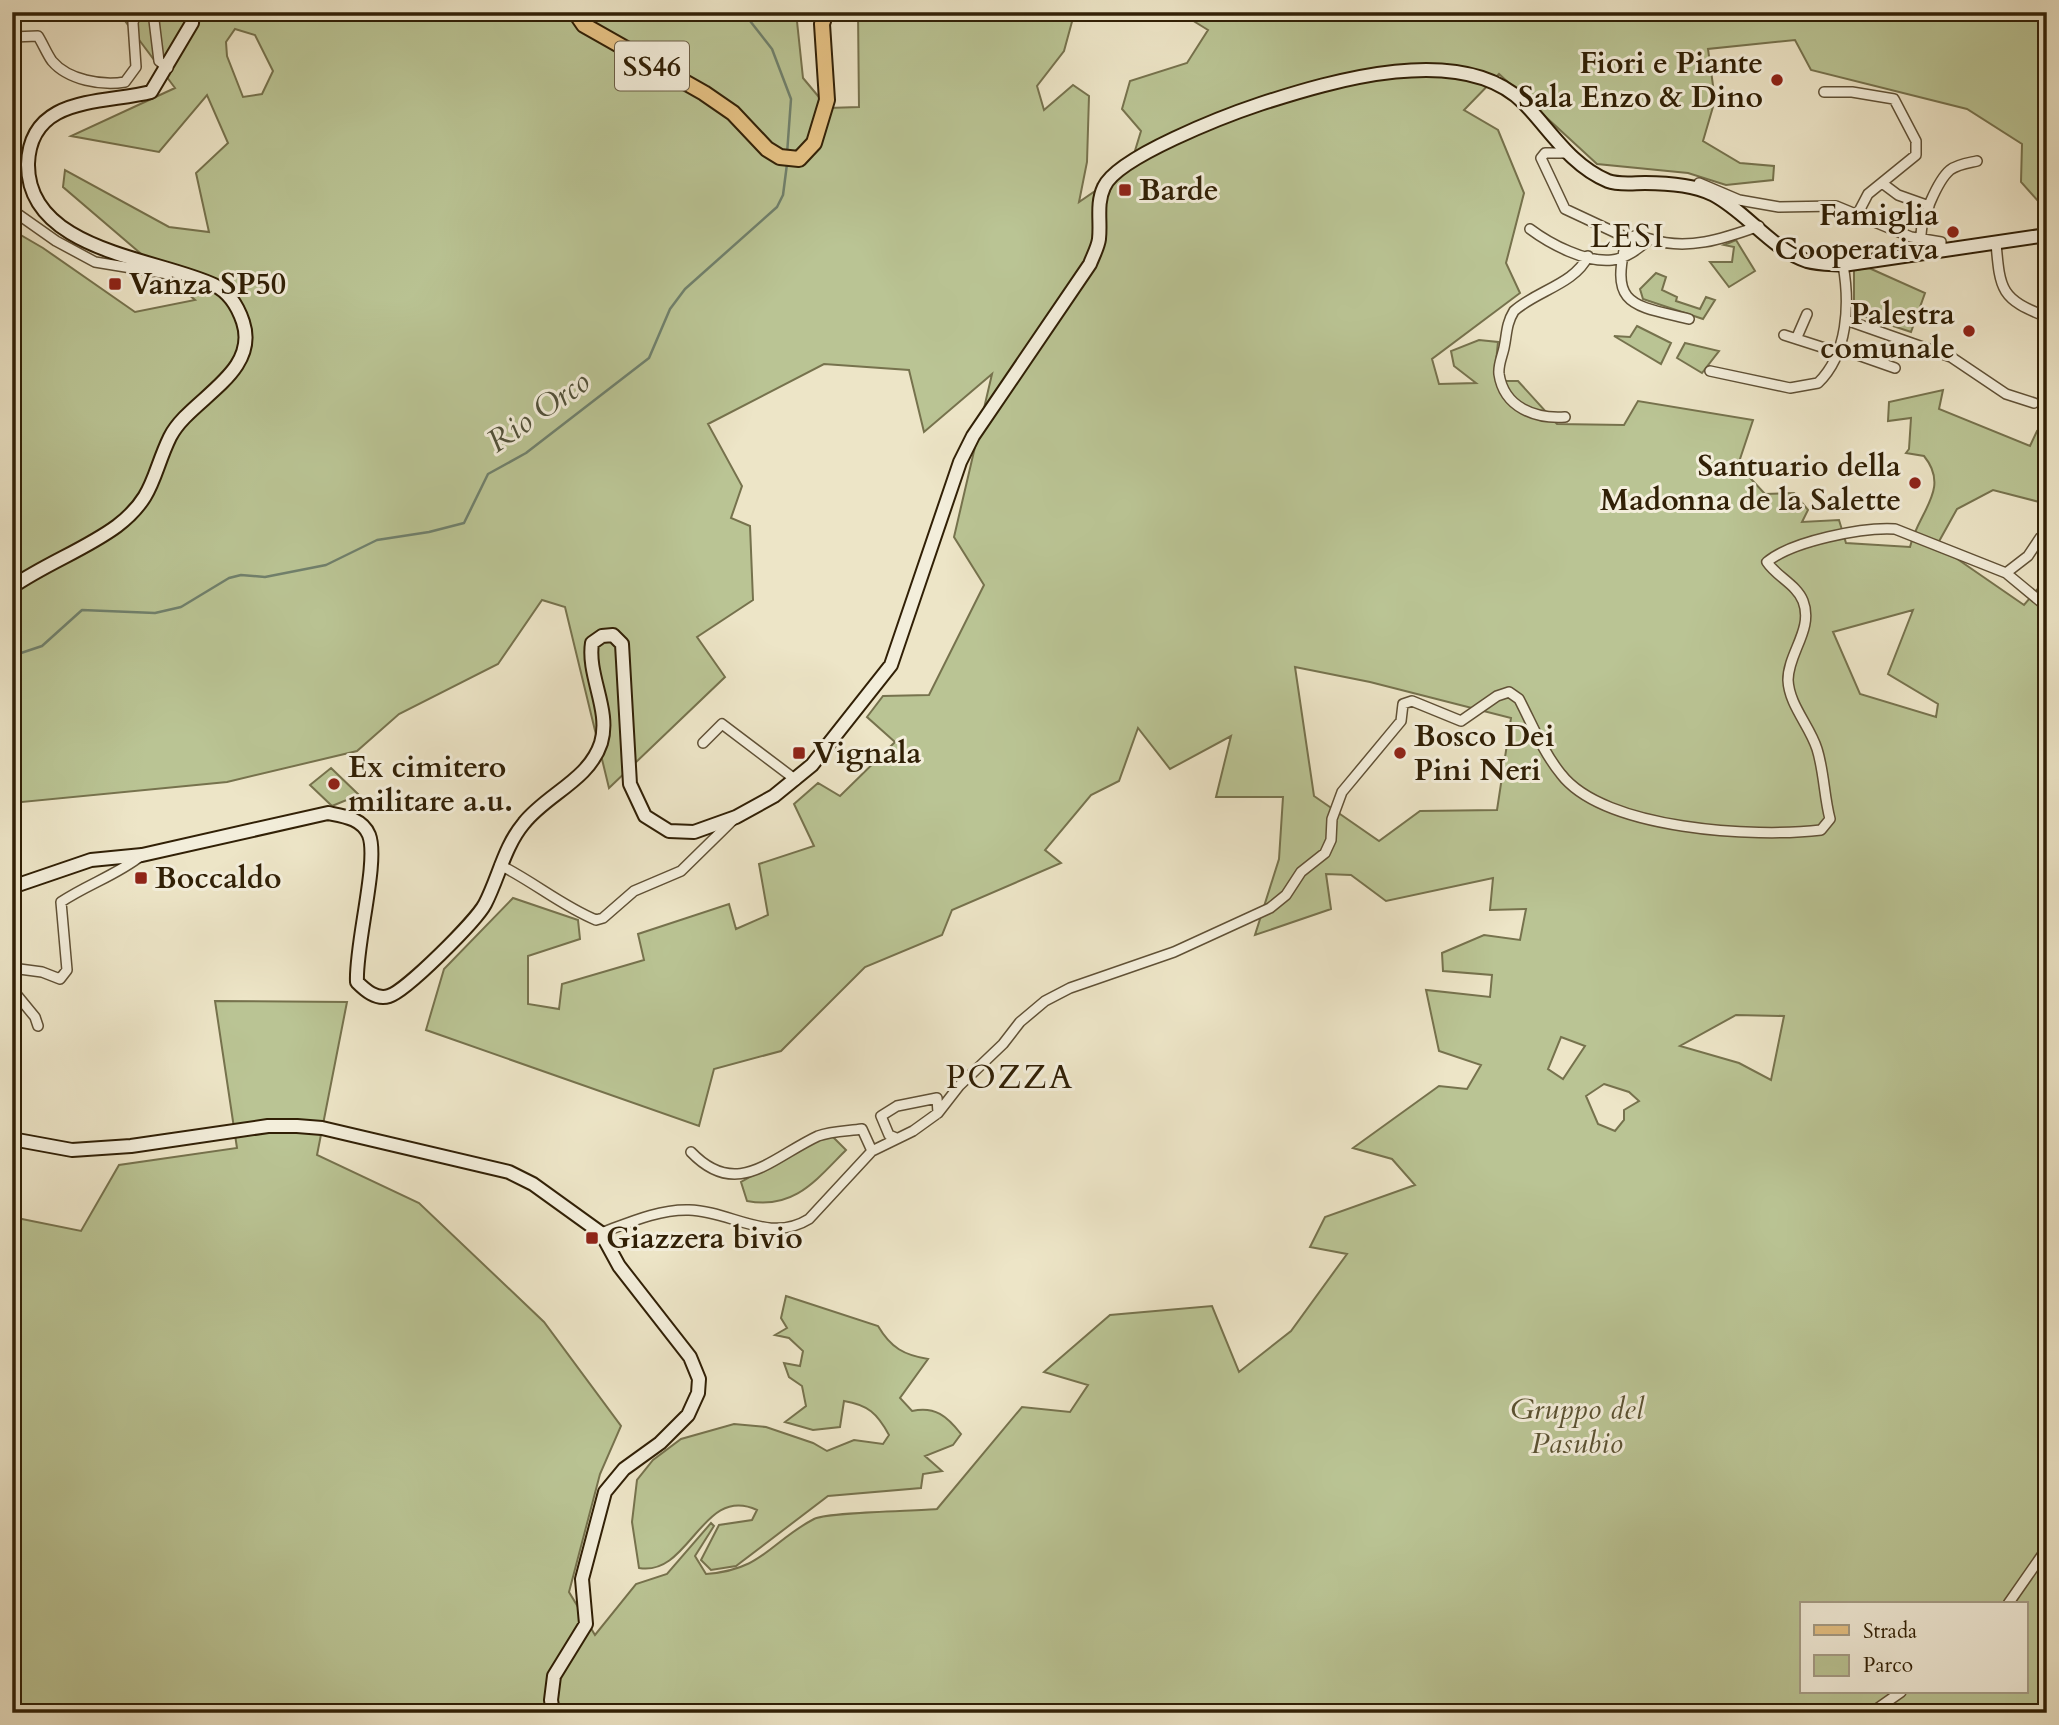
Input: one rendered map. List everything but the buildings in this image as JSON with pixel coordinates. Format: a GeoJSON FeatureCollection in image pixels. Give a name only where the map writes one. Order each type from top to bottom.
{"type":"FeatureCollection","features":[{"type":"Feature","properties":{"kind":"main road","name":"SS46"},"geometry":{"type":"LineString","coordinates":[[575,12],[584,25],[733,113],[767,149],[780,157],[799,159],[814,143],[827,100],[822,24],[826,12]]}},
{"type":"Feature","properties":{"kind":"street"},"geometry":{"type":"LineString","coordinates":[[12,37],[38,36],[54,63],[91,82],[108,85],[125,82],[136,66],[133,23],[136,12]]}},
{"type":"Feature","properties":{"kind":"street"},"geometry":{"type":"LineString","coordinates":[[153,12],[159,61],[167,68]]}},
{"type":"Feature","properties":{"kind":"street"},"geometry":{"type":"LineString","coordinates":[[12,587],[117,526],[146,498],[171,436],[192,408],[217,390],[234,368],[244,342],[244,323],[233,299],[215,286],[109,253],[48,217],[28,179],[29,156],[38,130],[52,114],[76,103],[117,101],[151,92],[192,23],[192,12]]}},
{"type":"Feature","properties":{"kind":"street"},"geometry":{"type":"LineString","coordinates":[[16,883],[91,860],[142,855],[328,813],[353,818],[368,834],[372,854],[356,960],[357,982],[376,996],[389,996],[407,984],[473,921],[485,903],[509,843],[526,820],[589,765],[601,742],[604,723],[590,654],[592,643],[602,636],[613,635],[622,644],[630,784],[645,816],[669,831],[694,832],[736,817],[796,780],[812,765],[891,665],[960,462],[973,436],[1090,264],[1099,241],[1098,203],[1104,185],[1114,172],[1189,131],[1306,89],[1387,72],[1425,69],[1475,77],[1509,91],[1522,101],[1567,153],[1609,182],[1698,183],[1739,200],[1779,207],[1825,204],[1911,237],[1941,242],[1941,249]]}},
{"type":"Feature","properties":{"kind":"street"},"geometry":{"type":"LineString","coordinates":[[1824,92],[1852,92],[1894,99],[1916,141],[1916,155],[1868,194],[1857,215]]}},
{"type":"Feature","properties":{"kind":"street"},"geometry":{"type":"LineString","coordinates":[[1567,153],[1545,153],[1541,158],[1565,209],[1627,238],[1634,236],[1673,246],[1687,245],[1759,226]]}},
{"type":"Feature","properties":{"kind":"street"},"geometry":{"type":"LineString","coordinates":[[1921,237],[1929,206],[1951,170],[1977,161]]}},
{"type":"Feature","properties":{"kind":"street"},"geometry":{"type":"LineString","coordinates":[[1882,183],[1898,195],[1929,206]]}},
{"type":"Feature","properties":{"kind":"street"},"geometry":{"type":"LineString","coordinates":[[1672,184],[1710,193],[1759,226],[1779,246],[1816,263],[1843,265],[2047,235]]}},
{"type":"Feature","properties":{"kind":"street"},"geometry":{"type":"LineString","coordinates":[[12,209],[56,241],[95,262],[187,277]]}},
{"type":"Feature","properties":{"kind":"street"},"geometry":{"type":"LineString","coordinates":[[1530,229],[1544,239],[1588,256],[1611,260],[1650,239]]}},
{"type":"Feature","properties":{"kind":"street"},"geometry":{"type":"LineString","coordinates":[[1627,238],[1622,256],[1620,284],[1627,299],[1638,307],[1689,319]]}},
{"type":"Feature","properties":{"kind":"street"},"geometry":{"type":"LineString","coordinates":[[1996,243],[1999,281],[2004,293],[2013,302],[2047,317]]}},
{"type":"Feature","properties":{"kind":"street"},"geometry":{"type":"LineString","coordinates":[[1565,417],[1544,419],[1520,409],[1505,391],[1499,375],[1500,363],[1508,320],[1514,311],[1574,274],[1584,266],[1588,256]]}},
{"type":"Feature","properties":{"kind":"street"},"geometry":{"type":"LineString","coordinates":[[1710,371],[1790,388],[1808,387],[1825,376],[1837,350],[1846,320],[1843,265]]}},
{"type":"Feature","properties":{"kind":"street"},"geometry":{"type":"LineString","coordinates":[[1797,337],[1807,314]]}},
{"type":"Feature","properties":{"kind":"street"},"geometry":{"type":"LineString","coordinates":[[1846,320],[1951,357],[2006,394],[2034,403]]}},
{"type":"Feature","properties":{"kind":"street"},"geometry":{"type":"LineString","coordinates":[[1784,335],[1895,368]]}},
{"type":"Feature","properties":{"kind":"street"},"geometry":{"type":"LineString","coordinates":[[601,1233],[653,1215],[690,1210],[757,1227],[796,1227],[809,1219],[872,1150],[938,1113],[959,1086],[1003,1044],[1020,1022],[1045,1001],[1070,988],[1174,952],[1270,908],[1286,895],[1301,872],[1325,853],[1331,840],[1332,819],[1342,792],[1401,721],[1403,704],[1412,701],[1461,721],[1497,696],[1509,692],[1519,699],[1561,775],[1580,792],[1642,819],[1685,827],[1792,834],[1821,830],[1830,819],[1818,750],[1791,696],[1788,678],[1804,630],[1805,607],[1802,598],[1777,576],[1767,562],[1802,546],[1876,527],[1895,528],[2006,573],[2047,607]]}},
{"type":"Feature","properties":{"kind":"street"},"geometry":{"type":"LineString","coordinates":[[2006,573],[2028,556],[2040,538],[2047,534]]}},
{"type":"Feature","properties":{"kind":"street"},"geometry":{"type":"LineString","coordinates":[[703,743],[722,724],[796,780]]}},
{"type":"Feature","properties":{"kind":"street"},"geometry":{"type":"LineString","coordinates":[[500,865],[528,879],[553,898],[596,920],[603,918],[634,891],[681,871],[736,817]]}},
{"type":"Feature","properties":{"kind":"street"},"geometry":{"type":"LineString","coordinates":[[12,968],[42,972],[60,979],[67,970],[61,902],[90,883],[120,873],[142,855]]}},
{"type":"Feature","properties":{"kind":"street"},"geometry":{"type":"LineString","coordinates":[[12,989],[35,1017],[38,1027]]}},
{"type":"Feature","properties":{"kind":"street"},"geometry":{"type":"LineString","coordinates":[[896,1138],[889,1135],[881,1116],[897,1106],[937,1098],[938,1113]]}},
{"type":"Feature","properties":{"kind":"street"},"geometry":{"type":"LineString","coordinates":[[12,1139],[72,1150],[131,1146],[268,1126],[322,1128],[509,1172],[533,1184],[601,1233],[619,1266],[690,1357],[699,1380],[688,1415],[660,1443],[624,1469],[605,1492],[582,1579],[586,1624],[554,1676],[551,1700],[553,1713]]}},
{"type":"Feature","properties":{"kind":"street"},"geometry":{"type":"LineString","coordinates":[[691,1152],[707,1169],[728,1175],[748,1173],[822,1135],[862,1129],[872,1150]]}},
{"type":"Feature","properties":{"kind":"street"},"geometry":{"type":"LineString","coordinates":[[2009,1602],[2047,1548]]}},
{"type":"Feature","properties":{"kind":"street"},"geometry":{"type":"LineString","coordinates":[[1871,1713],[1898,1694]]}},
{"type":"Feature","properties":{"kind":"green space","name":"Gruppo del Pasubio"},"geometry":{"type":"Polygon","coordinates":[[[104,12],[796,12],[803,78],[828,108],[859,107],[858,12],[1080,12],[1073,18],[1064,51],[1037,86],[1044,110],[1073,85],[1089,96],[1087,162],[1079,202],[1130,167],[1141,131],[1122,109],[1130,81],[1187,63],[1208,30],[1179,12],[2047,12],[2047,211],[2021,182],[2022,144],[1967,109],[1811,70],[1795,40],[1708,49],[1715,100],[1703,141],[1740,163],[1774,166],[1773,180],[1726,185],[1688,173],[1597,164],[1499,74],[1464,110],[1498,130],[1524,193],[1506,263],[1520,293],[1432,359],[1439,384],[1476,383],[1454,366],[1451,351],[1479,340],[1498,342],[1495,372],[1497,381],[1518,381],[1557,424],[1624,425],[1638,401],[1753,420],[1738,465],[1765,494],[1794,493],[1808,510],[1802,522],[1839,520],[1846,543],[1910,547],[1934,490],[1931,468],[1924,456],[1906,453],[1909,449],[1911,418],[1888,421],[1889,402],[1943,390],[1939,409],[2030,446],[2037,431],[2047,436],[2047,504],[1993,490],[1957,509],[1937,545],[2024,605],[2047,578],[2047,1713],[12,1713],[12,1217],[81,1231],[119,1165],[237,1148],[215,1001],[347,1002],[317,1155],[419,1203],[544,1322],[621,1426],[600,1474],[569,1592],[595,1635],[636,1584],[667,1574],[711,1523],[714,1526],[695,1556],[706,1574],[741,1567],[754,1561],[814,1519],[853,1513],[937,1509],[1022,1407],[1070,1412],[1088,1385],[1044,1372],[1110,1315],[1212,1306],[1239,1372],[1291,1331],[1347,1254],[1310,1247],[1325,1217],[1415,1185],[1392,1159],[1353,1148],[1439,1086],[1467,1089],[1481,1065],[1439,1051],[1426,990],[1490,997],[1492,975],[1443,971],[1442,953],[1484,935],[1520,940],[1526,909],[1490,910],[1493,878],[1386,901],[1351,875],[1326,874],[1331,909],[1255,935],[1279,859],[1283,797],[1216,797],[1231,736],[1170,769],[1138,728],[1119,781],[1091,795],[1045,850],[1061,863],[952,910],[942,935],[865,967],[781,1051],[714,1069],[699,1126],[426,1030],[444,969],[513,898],[578,920],[580,939],[528,956],[528,1004],[559,1009],[562,984],[644,960],[638,934],[729,904],[736,929],[768,915],[759,864],[814,846],[794,804],[818,783],[840,796],[895,742],[867,717],[883,696],[929,695],[984,585],[954,537],[992,374],[924,432],[909,370],[824,364],[708,424],[742,486],[731,518],[750,526],[753,600],[697,637],[725,677],[609,788],[565,607],[542,600],[498,664],[399,714],[357,751],[227,782],[12,803],[12,230],[43,248],[135,312],[195,300],[63,187],[65,170],[169,227],[209,232],[196,173],[228,143],[207,95],[159,152],[71,136],[175,88],[125,21],[104,12]],[[235,29],[226,42],[227,56],[243,97],[262,94],[273,71],[255,35],[235,29]],[[1913,610],[1833,632],[1860,694],[1936,717],[1938,704],[1888,674],[1913,610]],[[1295,667],[1314,796],[1379,841],[1420,811],[1497,810],[1511,718],[1370,682],[1295,667]],[[1736,1015],[1680,1046],[1739,1063],[1771,1080],[1784,1016],[1736,1015]],[[1561,1037],[1548,1069],[1563,1079],[1585,1046],[1561,1037]],[[1604,1084],[1586,1096],[1598,1124],[1615,1131],[1624,1120],[1624,1110],[1639,1101],[1629,1092],[1604,1084]]]}},
{"type":"Feature","properties":{"kind":"green space"},"geometry":{"type":"Polygon","coordinates":[[[1736,240],[1755,271],[1729,287],[1710,262],[1732,262],[1734,247],[1724,245],[1736,240]]]}},
{"type":"Feature","properties":{"kind":"green space"},"geometry":{"type":"Polygon","coordinates":[[[1869,268],[1925,293],[1911,332],[1854,313],[1854,270],[1869,268]]]}},
{"type":"Feature","properties":{"kind":"green space"},"geometry":{"type":"Polygon","coordinates":[[[1656,273],[1666,277],[1662,290],[1677,297],[1676,301],[1700,309],[1706,297],[1715,300],[1703,319],[1643,299],[1640,289],[1656,273]]]}},
{"type":"Feature","properties":{"kind":"green space"},"geometry":{"type":"Polygon","coordinates":[[[1637,326],[1671,343],[1661,364],[1614,336],[1630,337],[1637,326]]]}},
{"type":"Feature","properties":{"kind":"green space"},"geometry":{"type":"Polygon","coordinates":[[[1685,343],[1719,351],[1702,373],[1677,358],[1685,343]]]}},
{"type":"Feature","properties":{"kind":"green space"},"geometry":{"type":"Polygon","coordinates":[[[331,768],[359,795],[332,806],[310,785],[331,768]]]}},
{"type":"Feature","properties":{"kind":"green space"},"geometry":{"type":"Polygon","coordinates":[[[831,1135],[846,1150],[814,1182],[791,1197],[778,1201],[747,1201],[741,1182],[818,1139],[831,1135]]]}},
{"type":"Feature","properties":{"kind":"green space"},"geometry":{"type":"Polygon","coordinates":[[[786,1296],[878,1326],[899,1349],[928,1359],[900,1398],[912,1411],[927,1410],[940,1414],[961,1434],[953,1445],[925,1456],[942,1471],[923,1474],[921,1488],[828,1496],[736,1566],[711,1570],[701,1560],[719,1525],[752,1520],[757,1510],[738,1505],[723,1509],[709,1519],[671,1559],[656,1567],[639,1568],[632,1522],[637,1480],[653,1460],[681,1439],[734,1424],[766,1427],[813,1443],[827,1451],[854,1440],[883,1444],[889,1435],[871,1411],[844,1401],[840,1427],[813,1430],[785,1422],[806,1406],[802,1386],[789,1377],[784,1363],[800,1366],[803,1351],[789,1338],[775,1335],[787,1328],[781,1318],[786,1296]]]}},
{"type":"Feature","properties":{"kind":"waterway","name":"Rio Orco"},"geometry":{"type":"LineString","coordinates":[[743,12],[772,49],[791,99],[787,154]]}},
{"type":"Feature","properties":{"kind":"waterway","name":"Rio Orco"},"geometry":{"type":"LineString","coordinates":[[12,656],[42,646],[82,610],[155,613],[181,607],[229,578],[241,575],[265,577],[326,565],[377,540],[429,532],[464,523],[488,474],[526,453],[649,358],[670,309],[685,289],[777,207],[783,195],[787,164]]}},
{"type":"Feature","properties":{"kind":"place","name":"Fiori e Piante Sala Enzo & Dino"},"geometry":{"type":"Point","coordinates":[1777,80]}},
{"type":"Feature","properties":{"kind":"place","name":"Barde"},"geometry":{"type":"Point","coordinates":[1125,190]}},
{"type":"Feature","properties":{"kind":"place","name":"Famiglia Cooperativa"},"geometry":{"type":"Point","coordinates":[1953,232]}},
{"type":"Feature","properties":{"kind":"place","name":"Vanza SP50"},"geometry":{"type":"Point","coordinates":[115,284]}},
{"type":"Feature","properties":{"kind":"place","name":"Palestra comunale"},"geometry":{"type":"Point","coordinates":[1969,331]}},
{"type":"Feature","properties":{"kind":"place","name":"Santuario della Madonna de la Salette"},"geometry":{"type":"Point","coordinates":[1915,483]}},
{"type":"Feature","properties":{"kind":"place","name":"Vignala"},"geometry":{"type":"Point","coordinates":[799,753]}},
{"type":"Feature","properties":{"kind":"place","name":"Bosco Dei Pini Neri"},"geometry":{"type":"Point","coordinates":[1400,753]}},
{"type":"Feature","properties":{"kind":"place","name":"Ex cimitero militare a.u."},"geometry":{"type":"Point","coordinates":[334,784]}},
{"type":"Feature","properties":{"kind":"place","name":"Boccaldo"},"geometry":{"type":"Point","coordinates":[141,878]}},
{"type":"Feature","properties":{"kind":"place","name":"Giazzera bivio"},"geometry":{"type":"Point","coordinates":[592,1238]}},
{"type":"Feature","properties":{"kind":"district","name":"LESI"},"geometry":{"type":"Point","coordinates":[1628,235]}},
{"type":"Feature","properties":{"kind":"district","name":"POZZA"},"geometry":{"type":"Point","coordinates":[1010,1076]}}]}
